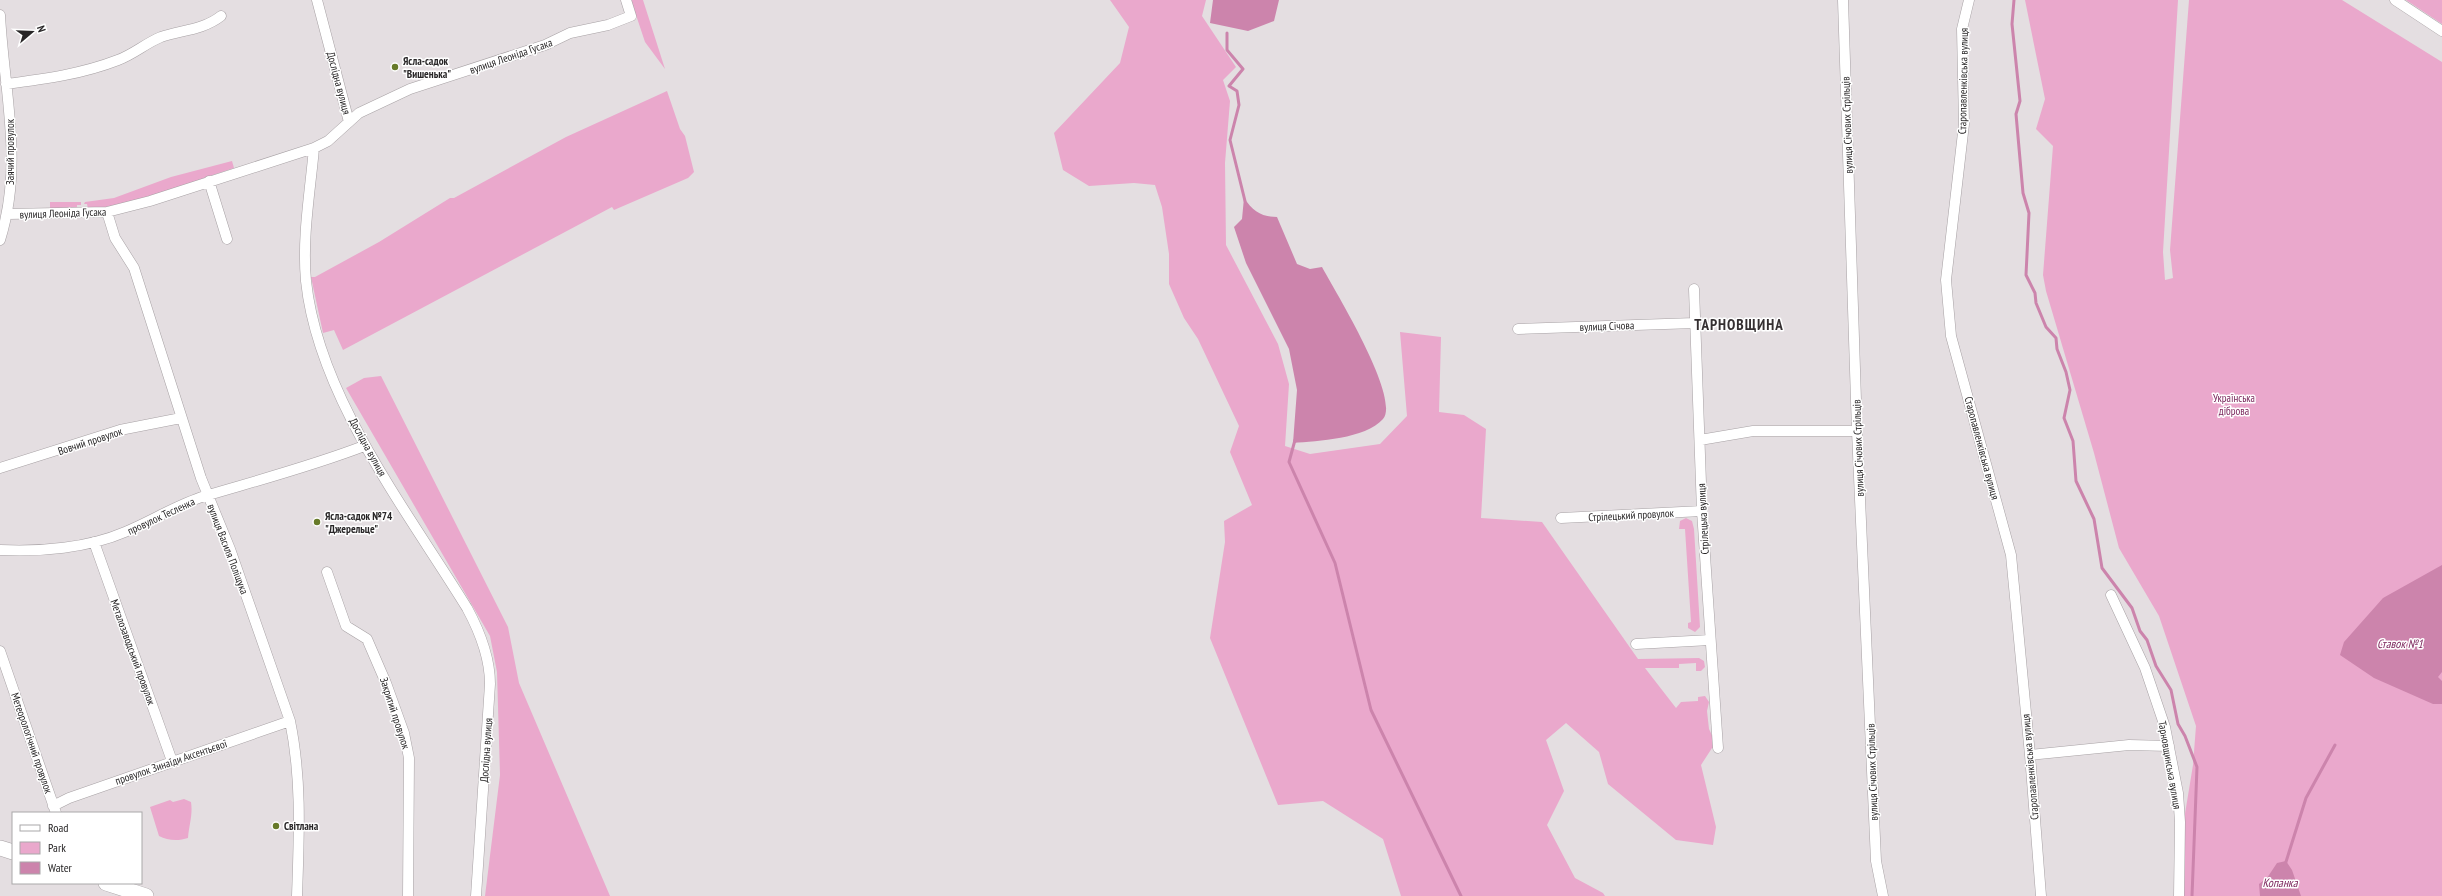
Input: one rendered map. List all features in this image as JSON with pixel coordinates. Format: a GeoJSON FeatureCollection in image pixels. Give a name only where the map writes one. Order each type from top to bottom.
{"type":"FeatureCollection","features":[{"type":"Feature","properties":{"kind":"street","name":"Дослідна вулиця"},"geometry":{"type":"LineString","coordinates":[[317,0],[349,122],[328,141],[314,148],[305,244],[308,296],[325,356],[364,446],[467,608],[480,636],[486,656],[490,684],[476,896]]}},
{"type":"Feature","properties":{"kind":"street","name":"вулиця Леоніда Гусака"},"geometry":{"type":"LineString","coordinates":[[349,122],[359,113],[426,82],[473,70],[553,42],[570,33],[608,25],[631,16],[626,0]]}},
{"type":"Feature","properties":{"kind":"street","name":"вулиця Січових Стрільців"},"geometry":{"type":"LineString","coordinates":[[1843,0],[1858,431],[1876,861],[1883,896]]}},
{"type":"Feature","properties":{"kind":"street","name":"Старопавленківська вулиця"},"geometry":{"type":"LineString","coordinates":[[1969,0],[1962,29],[1964,124],[1946,280],[1951,336],[2011,555],[2030,755],[2041,896]]}},
{"type":"Feature","properties":{"kind":"street"},"geometry":{"type":"LineString","coordinates":[[2395,0],[2442,32]]}},
{"type":"Feature","properties":{"kind":"street","name":"Заячий провулок"},"geometry":{"type":"LineString","coordinates":[[0,15],[6,84],[12,128],[12,177],[8,214],[0,240]]}},
{"type":"Feature","properties":{"kind":"street"},"geometry":{"type":"LineString","coordinates":[[6,84],[56,78],[89,71],[126,57],[159,38],[195,29],[221,16]]}},
{"type":"Feature","properties":{"kind":"street","name":"вулиця Леоніда Гусака"},"geometry":{"type":"LineString","coordinates":[[8,214],[107,212],[314,148]]}},
{"type":"Feature","properties":{"kind":"street"},"geometry":{"type":"LineString","coordinates":[[208,181],[227,239]]}},
{"type":"Feature","properties":{"kind":"street","name":"вулиця Василя Поліщука"},"geometry":{"type":"LineString","coordinates":[[107,212],[115,238],[134,268],[181,418],[208,495],[230,549],[290,721],[295,746],[299,793],[297,896]]}},
{"type":"Feature","properties":{"kind":"street","name":"Стрілецька вулиця"},"geometry":{"type":"LineString","coordinates":[[1694,289],[1702,512],[1718,748]]}},
{"type":"Feature","properties":{"kind":"street","name":"вулиця Січова"},"geometry":{"type":"LineString","coordinates":[[1518,329],[1695,322]]}},
{"type":"Feature","properties":{"kind":"street","name":"Вовчий провулок"},"geometry":{"type":"LineString","coordinates":[[0,468],[120,430],[181,418]]}},
{"type":"Feature","properties":{"kind":"street"},"geometry":{"type":"LineString","coordinates":[[1700,440],[1753,431],[1858,431]]}},
{"type":"Feature","properties":{"kind":"street","name":"провулок Тесленка"},"geometry":{"type":"LineString","coordinates":[[0,550],[33,550],[94,542],[125,533],[208,495],[315,465],[364,446]]}},
{"type":"Feature","properties":{"kind":"street","name":"Стрілецький провулок"},"geometry":{"type":"LineString","coordinates":[[1561,518],[1702,512]]}},
{"type":"Feature","properties":{"kind":"street","name":"Металозаводський провулок"},"geometry":{"type":"LineString","coordinates":[[94,542],[172,761]]}},
{"type":"Feature","properties":{"kind":"street","name":"Закритий провулок"},"geometry":{"type":"LineString","coordinates":[[327,572],[346,626],[367,640],[386,683],[404,733],[409,758],[408,896]]}},
{"type":"Feature","properties":{"kind":"street","name":"Тарновщинська вулиця"},"geometry":{"type":"LineString","coordinates":[[2111,596],[2145,668],[2165,727],[2180,822],[2179,896]]}},
{"type":"Feature","properties":{"kind":"street"},"geometry":{"type":"LineString","coordinates":[[1636,644],[1710,640]]}},
{"type":"Feature","properties":{"kind":"street","name":"Метеорологічний провулок"},"geometry":{"type":"LineString","coordinates":[[0,651],[55,810]]}},
{"type":"Feature","properties":{"kind":"street","name":"провулок Зинаїди Аксентьєвої"},"geometry":{"type":"LineString","coordinates":[[55,810],[69,798],[290,721]]}},
{"type":"Feature","properties":{"kind":"street"},"geometry":{"type":"LineString","coordinates":[[2030,755],[2129,744],[2169,746]]}},
{"type":"Feature","properties":{"kind":"street"},"geometry":{"type":"LineString","coordinates":[[0,848],[12,852]]}},
{"type":"Feature","properties":{"kind":"street"},"geometry":{"type":"LineString","coordinates":[[109,884],[146,896]]}},
{"type":"Feature","properties":{"kind":"green space"},"geometry":{"type":"Polygon","coordinates":[[[631,0],[643,0],[665,69],[645,42],[631,0]]]}},
{"type":"Feature","properties":{"kind":"green space"},"geometry":{"type":"Polygon","coordinates":[[[1110,0],[1206,0],[1202,16],[1236,67],[1223,80],[1230,101],[1225,163],[1226,245],[1278,344],[1289,384],[1285,446],[1310,454],[1380,444],[1407,416],[1400,332],[1441,337],[1439,412],[1464,415],[1486,429],[1481,518],[1542,522],[1638,659],[1699,658],[1704,661],[1705,667],[1701,671],[1696,671],[1696,663],[1679,664],[1679,668],[1645,668],[1676,708],[1681,702],[1698,701],[1698,697],[1705,696],[1709,702],[1707,711],[1709,729],[1718,748],[1712,748],[1701,765],[1716,827],[1713,845],[1676,840],[1608,784],[1599,752],[1566,723],[1546,740],[1564,791],[1547,825],[1575,878],[1603,893],[1605,896],[1401,896],[1383,839],[1323,801],[1278,805],[1210,638],[1225,542],[1224,521],[1252,505],[1230,452],[1239,426],[1198,339],[1184,318],[1169,284],[1169,254],[1162,207],[1155,185],[1134,183],[1089,186],[1063,170],[1054,133],[1120,63],[1129,27],[1110,0]]]}},
{"type":"Feature","properties":{"kind":"green space","name":"Українська діброва"},"geometry":{"type":"Polygon","coordinates":[[[2025,0],[2178,0],[2163,252],[2165,280],[2173,278],[2170,250],[2189,0],[2342,0],[2442,62],[2442,896],[2180,896],[2182,832],[2193,765],[2196,726],[2159,616],[2119,548],[2094,453],[2046,291],[2043,275],[2053,146],[2036,129],[2045,99],[2025,0]]]}},
{"type":"Feature","properties":{"kind":"green space"},"geometry":{"type":"Polygon","coordinates":[[[2406,0],[2442,0],[2442,24],[2406,0]]]}},
{"type":"Feature","properties":{"kind":"green space"},"geometry":{"type":"Polygon","coordinates":[[[667,91],[680,129],[685,136],[694,172],[688,178],[614,210],[612,207],[343,350],[334,330],[323,333],[311,277],[315,277],[379,242],[450,198],[454,198],[566,137],[667,91]]]}},
{"type":"Feature","properties":{"kind":"green space"},"geometry":{"type":"Polygon","coordinates":[[[232,161],[234,168],[162,193],[107,207],[88,209],[87,204],[84,204],[85,202],[114,198],[171,177],[232,161]]]}},
{"type":"Feature","properties":{"kind":"green space"},"geometry":{"type":"Polygon","coordinates":[[[50,202],[81,202],[81,205],[77,205],[77,208],[50,209],[50,202]]]}},
{"type":"Feature","properties":{"kind":"green space"},"geometry":{"type":"Polygon","coordinates":[[[381,376],[508,627],[519,683],[610,896],[485,896],[500,775],[497,672],[490,636],[346,388],[364,378],[381,376]]]}},
{"type":"Feature","properties":{"kind":"green space"},"geometry":{"type":"Polygon","coordinates":[[[1686,518],[1692,521],[1694,529],[1700,627],[1695,632],[1688,628],[1688,623],[1691,622],[1685,529],[1679,529],[1680,521],[1686,518]]]}},
{"type":"Feature","properties":{"kind":"green space"},"geometry":{"type":"Polygon","coordinates":[[[184,799],[191,802],[188,838],[174,840],[159,836],[150,807],[170,800],[173,802],[184,799]]]}},
{"type":"Feature","properties":{"kind":"water"},"geometry":{"type":"Polygon","coordinates":[[[1213,0],[1279,0],[1274,21],[1248,31],[1210,23],[1213,0]]]}},
{"type":"Feature","properties":{"kind":"water"},"geometry":{"type":"Polygon","coordinates":[[[1244,198],[1254,210],[1266,216],[1277,217],[1297,264],[1310,269],[1322,267],[1364,344],[1383,390],[1386,407],[1383,419],[1375,426],[1365,431],[1341,438],[1293,443],[1297,390],[1289,349],[1246,263],[1234,227],[1242,219],[1244,198]]]}},
{"type":"Feature","properties":{"kind":"water","name":"Ставок №1"},"geometry":{"type":"Polygon","coordinates":[[[2442,565],[2442,672],[2438,677],[2442,681],[2442,704],[2433,704],[2374,678],[2340,655],[2344,642],[2383,598],[2442,565]]]}},
{"type":"Feature","properties":{"kind":"water","name":"Копанка"},"geometry":{"type":"Polygon","coordinates":[[[2286,861],[2292,870],[2301,896],[2260,896],[2259,884],[2267,878],[2277,863],[2286,861]]]}},
{"type":"Feature","properties":{"kind":"waterway"},"geometry":{"type":"LineString","coordinates":[[2014,0],[2012,24],[2020,101],[2016,114],[2023,193],[2029,213],[2026,275],[2035,293],[2036,303],[2046,327],[2056,338],[2057,349],[2066,372],[2070,390],[2064,418],[2073,441],[2076,481],[2094,519],[2102,568],[2132,608],[2140,631],[2147,640],[2156,666],[2171,690],[2178,724],[2185,736],[2197,767],[2192,896]]}},
{"type":"Feature","properties":{"kind":"waterway"},"geometry":{"type":"LineString","coordinates":[[1227,33],[1227,50],[1243,69],[1229,86],[1237,91],[1239,105],[1230,140],[1245,201]]}},
{"type":"Feature","properties":{"kind":"waterway"},"geometry":{"type":"LineString","coordinates":[[1295,440],[1289,462],[1335,563],[1371,710],[1461,896]]}},
{"type":"Feature","properties":{"kind":"waterway"},"geometry":{"type":"LineString","coordinates":[[2285,865],[2306,798],[2335,745]]}},
{"type":"Feature","properties":{"kind":"place","name":"Ясла-садок \"Вишенька\""},"geometry":{"type":"Point","coordinates":[395,67]}},
{"type":"Feature","properties":{"kind":"place","name":"Ясла-садок №74 \"Джерельце\""},"geometry":{"type":"Point","coordinates":[317,522]}},
{"type":"Feature","properties":{"kind":"place","name":"Світлана"},"geometry":{"type":"Point","coordinates":[276,826]}},
{"type":"Feature","properties":{"kind":"district","name":"ТАРНОВЩИНА"},"geometry":{"type":"Point","coordinates":[1739,324]}}]}
